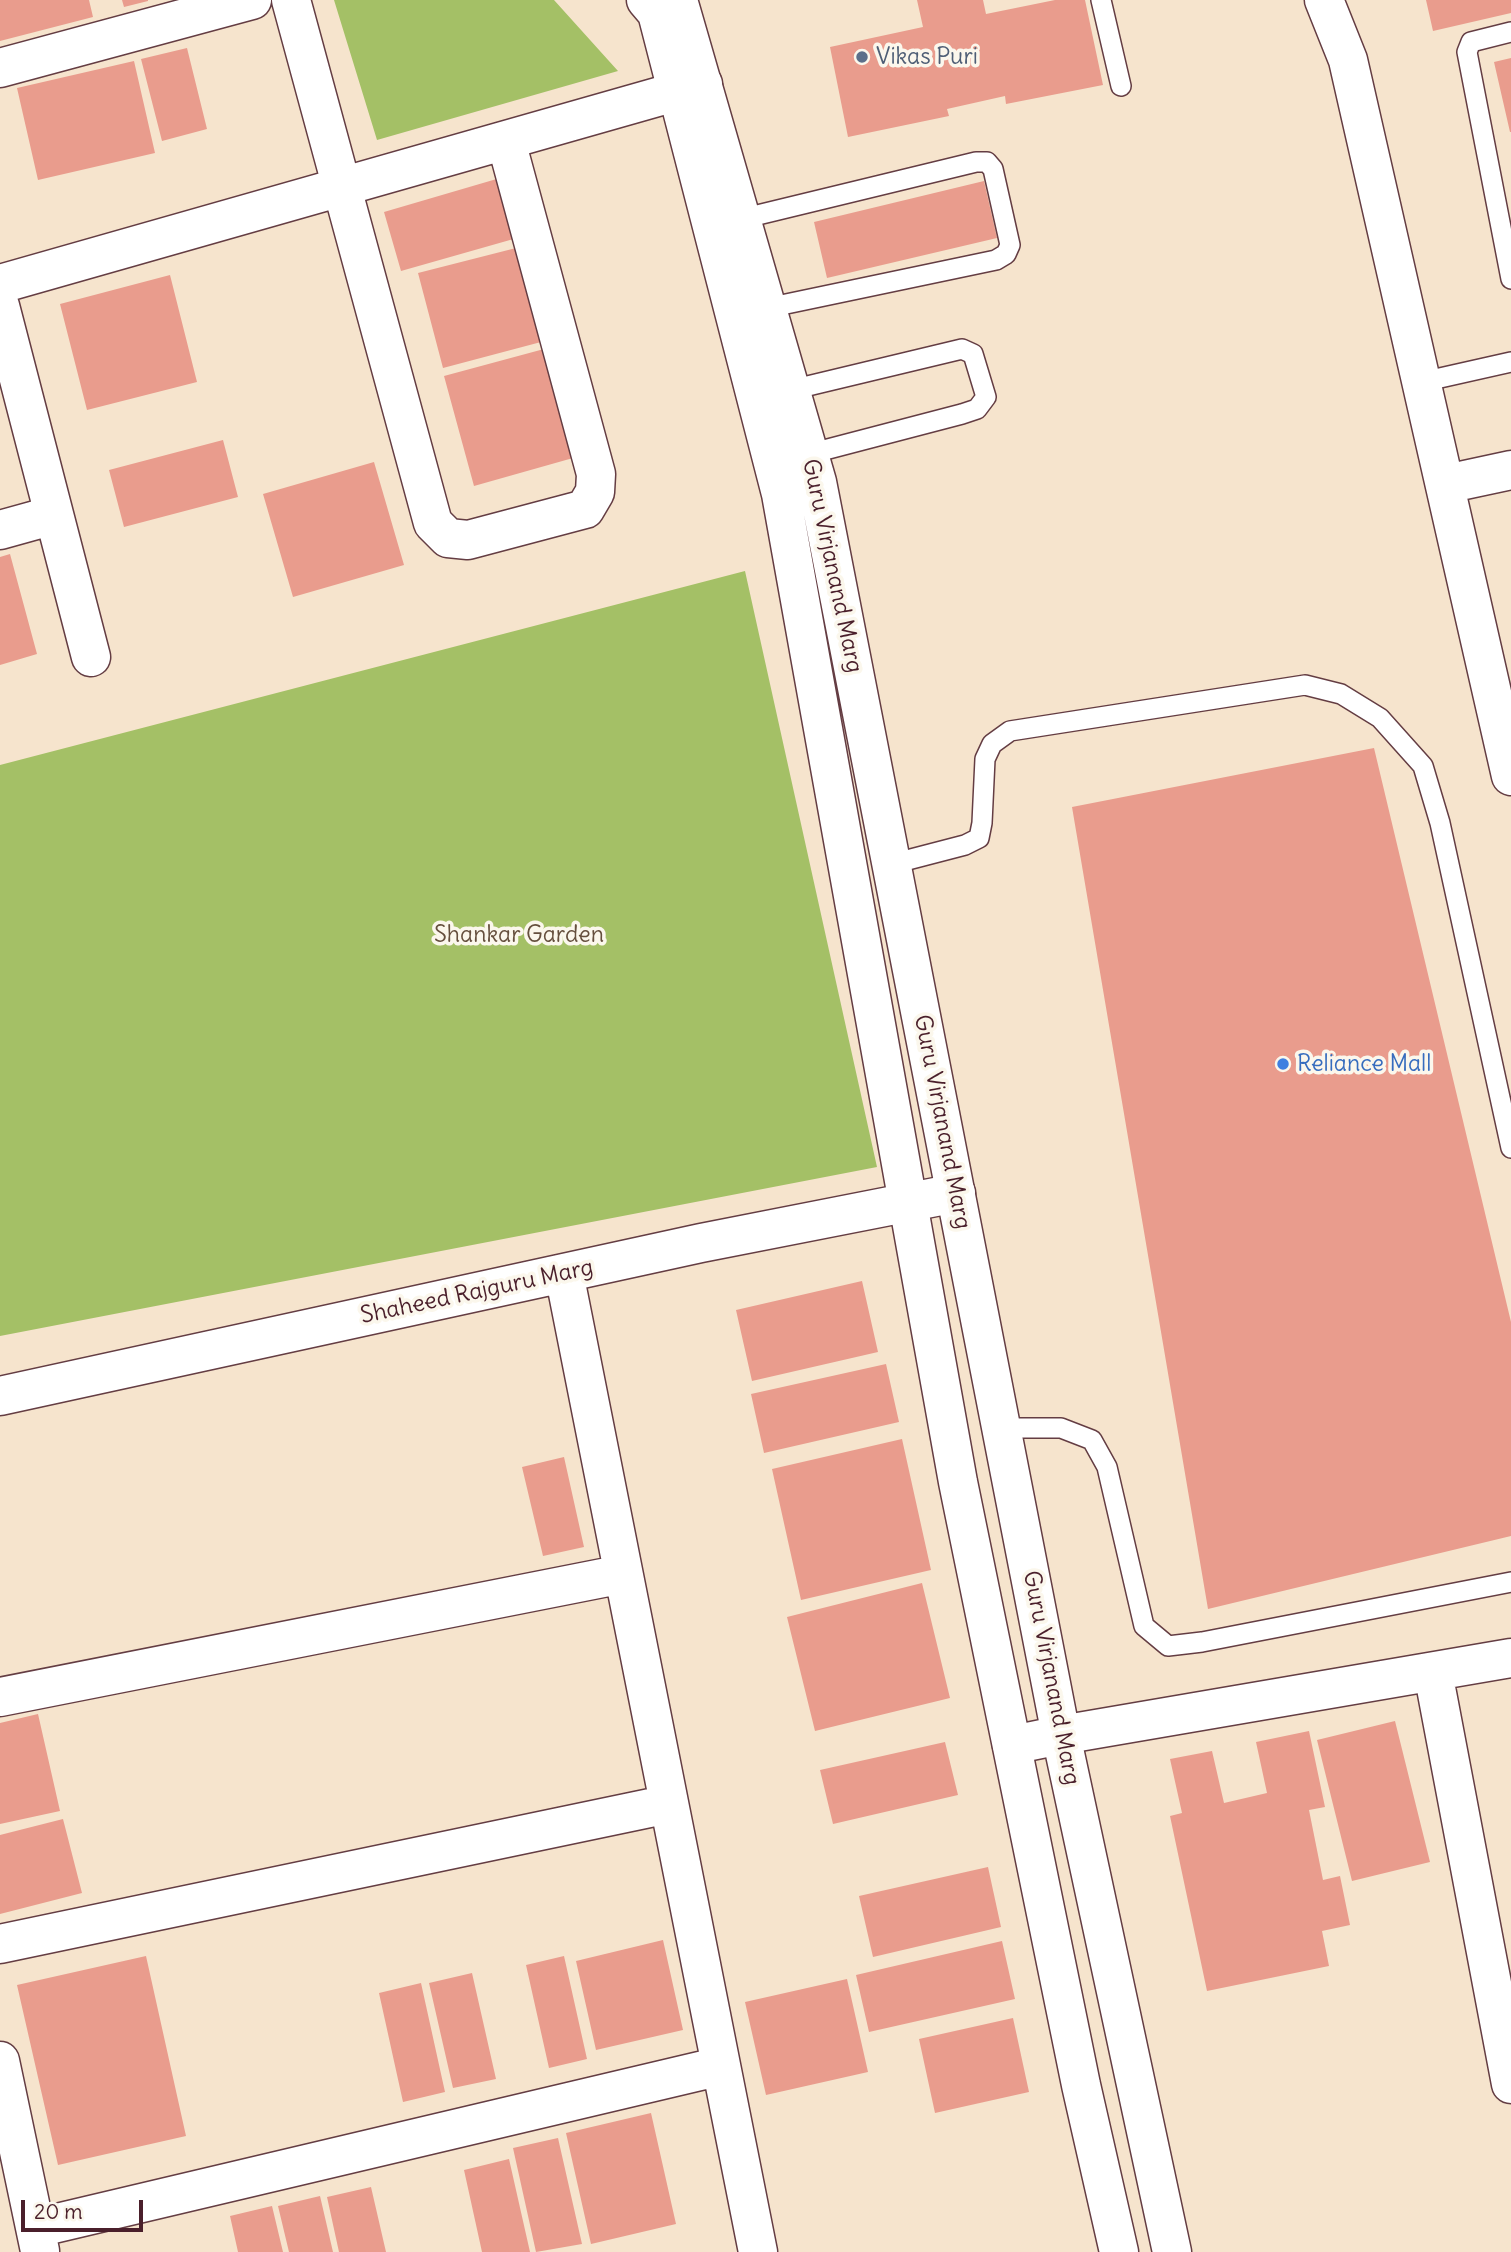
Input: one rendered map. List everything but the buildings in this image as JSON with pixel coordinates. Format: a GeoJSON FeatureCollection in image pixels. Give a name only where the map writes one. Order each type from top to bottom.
{"type":"FeatureCollection","features":[{"type":"Feature","properties":{"kind":"street"},"geometry":{"type":"LineString","coordinates":[[0,68],[252,0]]}},
{"type":"Feature","properties":{"kind":"street"},"geometry":{"type":"LineString","coordinates":[[291,0],[432,523],[448,538],[468,540],[585,509],[595,492],[596,474],[506,141]]}},
{"type":"Feature","properties":{"kind":"street"},"geometry":{"type":"LineString","coordinates":[[1324,0],[1348,60],[1511,776]]}},
{"type":"Feature","properties":{"kind":"street","name":"Guru Virjanand Marg"},"geometry":{"type":"LineString","coordinates":[[663,3],[690,88],[741,219],[817,481],[1061,1735],[1172,2252]]}},
{"type":"Feature","properties":{"kind":"street"},"geometry":{"type":"LineString","coordinates":[[0,284],[690,88]]}},
{"type":"Feature","properties":{"kind":"street","name":"Guru Virjanand Marg"},"geometry":{"type":"LineString","coordinates":[[690,88],[781,494],[958,1482],[1081,2085],[1119,2252]]}},
{"type":"Feature","properties":{"kind":"street"},"geometry":{"type":"LineString","coordinates":[[0,306],[91,657]]}},
{"type":"Feature","properties":{"kind":"street"},"geometry":{"type":"LineString","coordinates":[[1446,484],[1511,470]]}},
{"type":"Feature","properties":{"kind":"street"},"geometry":{"type":"LineString","coordinates":[[0,530],[54,515]]}},
{"type":"Feature","properties":{"kind":"street","name":"Shaheed Rajguru Marg"},"geometry":{"type":"LineString","coordinates":[[0,1396],[564,1273],[956,1192]]}},
{"type":"Feature","properties":{"kind":"street"},"geometry":{"type":"LineString","coordinates":[[564,1273],[758,2252]]}},
{"type":"Feature","properties":{"kind":"street"},"geometry":{"type":"LineString","coordinates":[[0,1698],[623,1573]]}},
{"type":"Feature","properties":{"kind":"street"},"geometry":{"type":"LineString","coordinates":[[1012,1745],[1511,1658]]}},
{"type":"Feature","properties":{"kind":"street"},"geometry":{"type":"LineString","coordinates":[[1433,1672],[1504,2005],[1511,2084]]}},
{"type":"Feature","properties":{"kind":"street"},"geometry":{"type":"LineString","coordinates":[[0,1944],[669,1804]]}},
{"type":"Feature","properties":{"kind":"street"},"geometry":{"type":"LineString","coordinates":[[0,2061],[38,2240],[721,2066]]}},
{"type":"Feature","properties":{"kind":"lane"},"geometry":{"type":"LineString","coordinates":[[1101,0],[1121,86]]}},
{"type":"Feature","properties":{"kind":"lane"},"geometry":{"type":"LineString","coordinates":[[1511,32],[1471,42],[1467,52],[1511,279]]}},
{"type":"Feature","properties":{"kind":"lane"},"geometry":{"type":"LineString","coordinates":[[741,219],[976,162],[987,162],[993,169],[1010,245],[1006,254],[996,260],[767,308]]}},
{"type":"Feature","properties":{"kind":"lane"},"geometry":{"type":"LineString","coordinates":[[790,390],[962,349],[973,354],[986,397],[977,409],[809,454]]}},
{"type":"Feature","properties":{"kind":"lane"},"geometry":{"type":"LineString","coordinates":[[1422,382],[1511,362]]}},
{"type":"Feature","properties":{"kind":"lane"},"geometry":{"type":"LineString","coordinates":[[892,864],[965,845],[979,838],[985,759],[992,744],[1010,732],[1305,685],[1341,694],[1380,718],[1423,766],[1440,823],[1511,1148]]}},
{"type":"Feature","properties":{"kind":"lane"},"geometry":{"type":"LineString","coordinates":[[1002,1428],[1060,1427],[1092,1440],[1107,1467],[1144,1626],[1168,1646],[1202,1642],[1511,1582]]}},
{"type":"Feature","properties":{"kind":"green space"},"geometry":{"type":"Polygon","coordinates":[[[334,0],[554,0],[618,71],[377,140],[334,0]]]}},
{"type":"Feature","properties":{"kind":"green space","name":"Shankar Garden"},"geometry":{"type":"Polygon","coordinates":[[[745,571],[877,1167],[0,1336],[0,765],[745,571]]]}},
{"type":"Feature","properties":{"kind":"place","name":"Vikas Puri"},"geometry":{"type":"Point","coordinates":[862,57]}},
{"type":"Feature","properties":{"kind":"place","name":"Reliance Mall"},"geometry":{"type":"Point","coordinates":[1283,1064]}}]}
